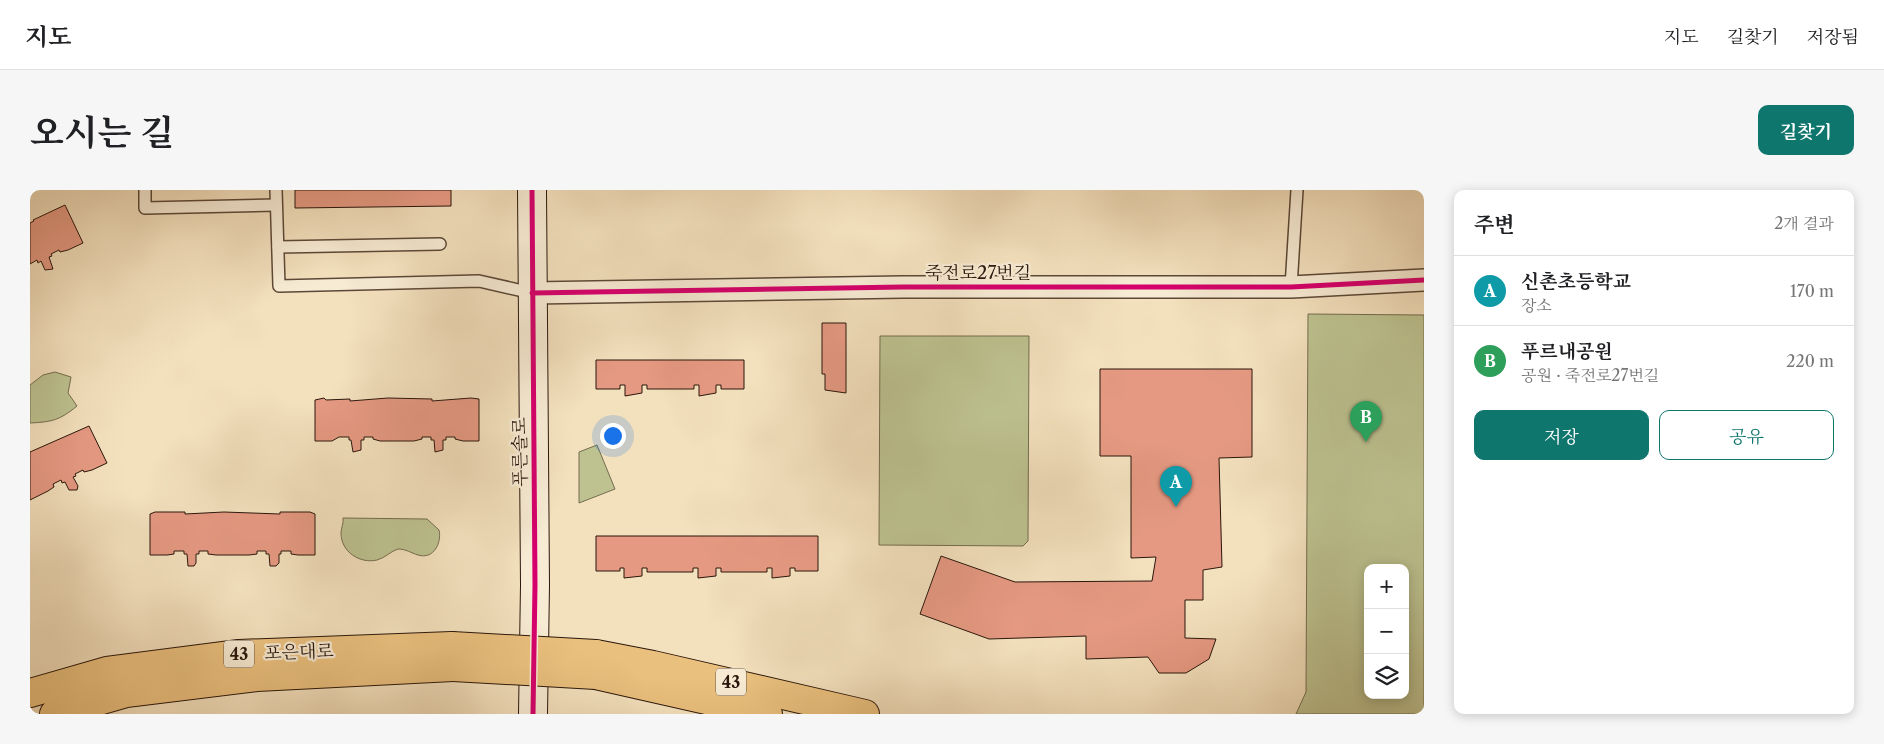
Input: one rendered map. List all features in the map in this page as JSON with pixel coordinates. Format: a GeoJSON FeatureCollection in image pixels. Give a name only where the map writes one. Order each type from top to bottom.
{"type":"FeatureCollection","features":[{"type":"Feature","properties":{"kind":"highway","name":"포은대로"},"geometry":{"type":"LineString","coordinates":[[30,693],[107,671],[239,654],[453,657]]}},
{"type":"Feature","properties":{"kind":"highway","name":"43"},"geometry":{"type":"LineString","coordinates":[[453,657],[662,667],[865,714]]}},
{"type":"Feature","properties":{"kind":"highway","name":"포은대로"},"geometry":{"type":"LineString","coordinates":[[54,714],[126,694],[257,677],[453,657]]}},
{"type":"Feature","properties":{"kind":"highway","name":"43"},"geometry":{"type":"LineString","coordinates":[[596,665],[768,714]]}},
{"type":"Feature","properties":{"kind":"street","name":"푸른솔로"},"geometry":{"type":"LineString","coordinates":[[532,190],[535,585],[533,714]]}},
{"type":"Feature","properties":{"kind":"street","name":"죽전로27번길"},"geometry":{"type":"LineString","coordinates":[[532,292],[903,287],[1291,287],[1424,280]]}},
{"type":"Feature","properties":{"kind":"lane"},"geometry":{"type":"LineString","coordinates":[[145,190],[145,208],[276,205]]}},
{"type":"Feature","properties":{"kind":"lane"},"geometry":{"type":"LineString","coordinates":[[276,190],[279,286],[479,281],[532,292]]}},
{"type":"Feature","properties":{"kind":"lane"},"geometry":{"type":"LineString","coordinates":[[1291,287],[1297,190]]}},
{"type":"Feature","properties":{"kind":"lane"},"geometry":{"type":"LineString","coordinates":[[278,246],[440,244]]}},
{"type":"Feature","properties":{"kind":"green space"},"geometry":{"type":"Polygon","coordinates":[[[1308,314],[1424,315],[1424,714],[1296,714],[1306,692],[1308,314]]]}},
{"type":"Feature","properties":{"kind":"green space"},"geometry":{"type":"Polygon","coordinates":[[[880,336],[1029,336],[1028,541],[1023,546],[879,545],[880,336]]]}},
{"type":"Feature","properties":{"kind":"green space"},"geometry":{"type":"Polygon","coordinates":[[[55,372],[71,377],[68,393],[77,406],[55,419],[30,423],[30,385],[43,375],[55,372]]]}},
{"type":"Feature","properties":{"kind":"green space"},"geometry":{"type":"Polygon","coordinates":[[[597,445],[615,489],[579,503],[579,452],[597,445]]]}},
{"type":"Feature","properties":{"kind":"green space"},"geometry":{"type":"Polygon","coordinates":[[[343,518],[427,519],[439,530],[438,545],[436,549],[424,556],[398,549],[377,560],[364,560],[353,555],[344,546],[341,533],[343,518]]]}},
{"type":"Feature","properties":{"kind":"building"},"geometry":{"type":"Polygon","coordinates":[[[295,190],[451,190],[451,206],[295,208],[295,190]]]}},
{"type":"Feature","properties":{"kind":"building"},"geometry":{"type":"Polygon","coordinates":[[[65,205],[83,243],[68,250],[60,252],[59,250],[51,254],[52,256],[49,257],[53,269],[45,270],[41,261],[38,263],[37,260],[30,264],[30,223],[65,205]]]}},
{"type":"Feature","properties":{"kind":"building"},"geometry":{"type":"Polygon","coordinates":[[[822,323],[846,323],[846,393],[825,390],[825,374],[822,374],[822,323]]]}},
{"type":"Feature","properties":{"kind":"building"},"geometry":{"type":"Polygon","coordinates":[[[596,360],[744,360],[744,389],[721,389],[721,385],[716,385],[716,393],[699,396],[699,385],[694,385],[694,389],[647,389],[647,385],[642,385],[642,393],[625,396],[625,385],[620,385],[620,389],[596,389],[596,360]]]}},
{"type":"Feature","properties":{"kind":"building"},"geometry":{"type":"Polygon","coordinates":[[[1100,369],[1252,369],[1252,457],[1219,458],[1222,567],[1203,570],[1203,600],[1185,600],[1185,638],[1216,639],[1209,659],[1186,673],[1159,673],[1148,657],[1086,659],[1086,636],[989,639],[920,614],[941,556],[1015,582],[1152,581],[1156,557],[1131,558],[1131,456],[1100,456],[1100,369]]]}},
{"type":"Feature","properties":{"kind":"building"},"geometry":{"type":"Polygon","coordinates":[[[324,398],[326,400],[350,399],[350,401],[388,398],[432,399],[432,401],[479,399],[479,441],[463,441],[455,439],[455,437],[446,437],[446,440],[443,440],[443,450],[435,452],[434,440],[431,440],[431,437],[422,437],[422,439],[414,441],[380,441],[373,439],[373,437],[364,437],[364,440],[361,440],[361,450],[353,452],[349,437],[339,437],[332,441],[315,441],[315,400],[324,398]]]}},
{"type":"Feature","properties":{"kind":"building"},"geometry":{"type":"Polygon","coordinates":[[[89,426],[107,463],[92,470],[84,472],[83,470],[75,474],[76,476],[73,477],[78,486],[77,490],[69,490],[65,482],[62,483],[61,480],[53,484],[54,487],[48,491],[30,500],[30,452],[89,426]]]}},
{"type":"Feature","properties":{"kind":"building"},"geometry":{"type":"Polygon","coordinates":[[[155,512],[185,512],[185,514],[224,512],[280,514],[280,512],[310,512],[315,514],[315,555],[298,555],[291,554],[291,551],[281,551],[279,563],[276,566],[270,566],[269,554],[266,554],[266,551],[257,551],[257,554],[249,555],[216,555],[208,554],[208,551],[199,551],[199,554],[196,554],[194,566],[188,566],[187,554],[184,554],[184,551],[174,551],[174,554],[167,555],[150,555],[150,514],[155,512]]]}},
{"type":"Feature","properties":{"kind":"building"},"geometry":{"type":"Polygon","coordinates":[[[596,536],[818,536],[818,571],[795,571],[795,568],[790,568],[790,576],[772,578],[772,568],[767,568],[767,572],[721,572],[721,568],[716,568],[716,576],[698,578],[698,568],[693,568],[693,572],[647,572],[647,568],[642,568],[642,576],[624,578],[624,568],[620,568],[620,571],[596,571],[596,536]]]}},
{"type":"Feature","properties":{"kind":"cycle path"},"geometry":{"type":"LineString","coordinates":[[532,190],[535,585],[533,714]]}},
{"type":"Feature","properties":{"kind":"cycle path"},"geometry":{"type":"LineString","coordinates":[[532,293],[903,287],[1291,287],[1424,280]]}},
{"type":"Feature","properties":{"kind":"place","name":"푸르내공원"},"geometry":{"type":"Point","coordinates":[1366,442]}},
{"type":"Feature","properties":{"kind":"place","name":"신촌초등학교"},"geometry":{"type":"Point","coordinates":[1176,507]}}]}
